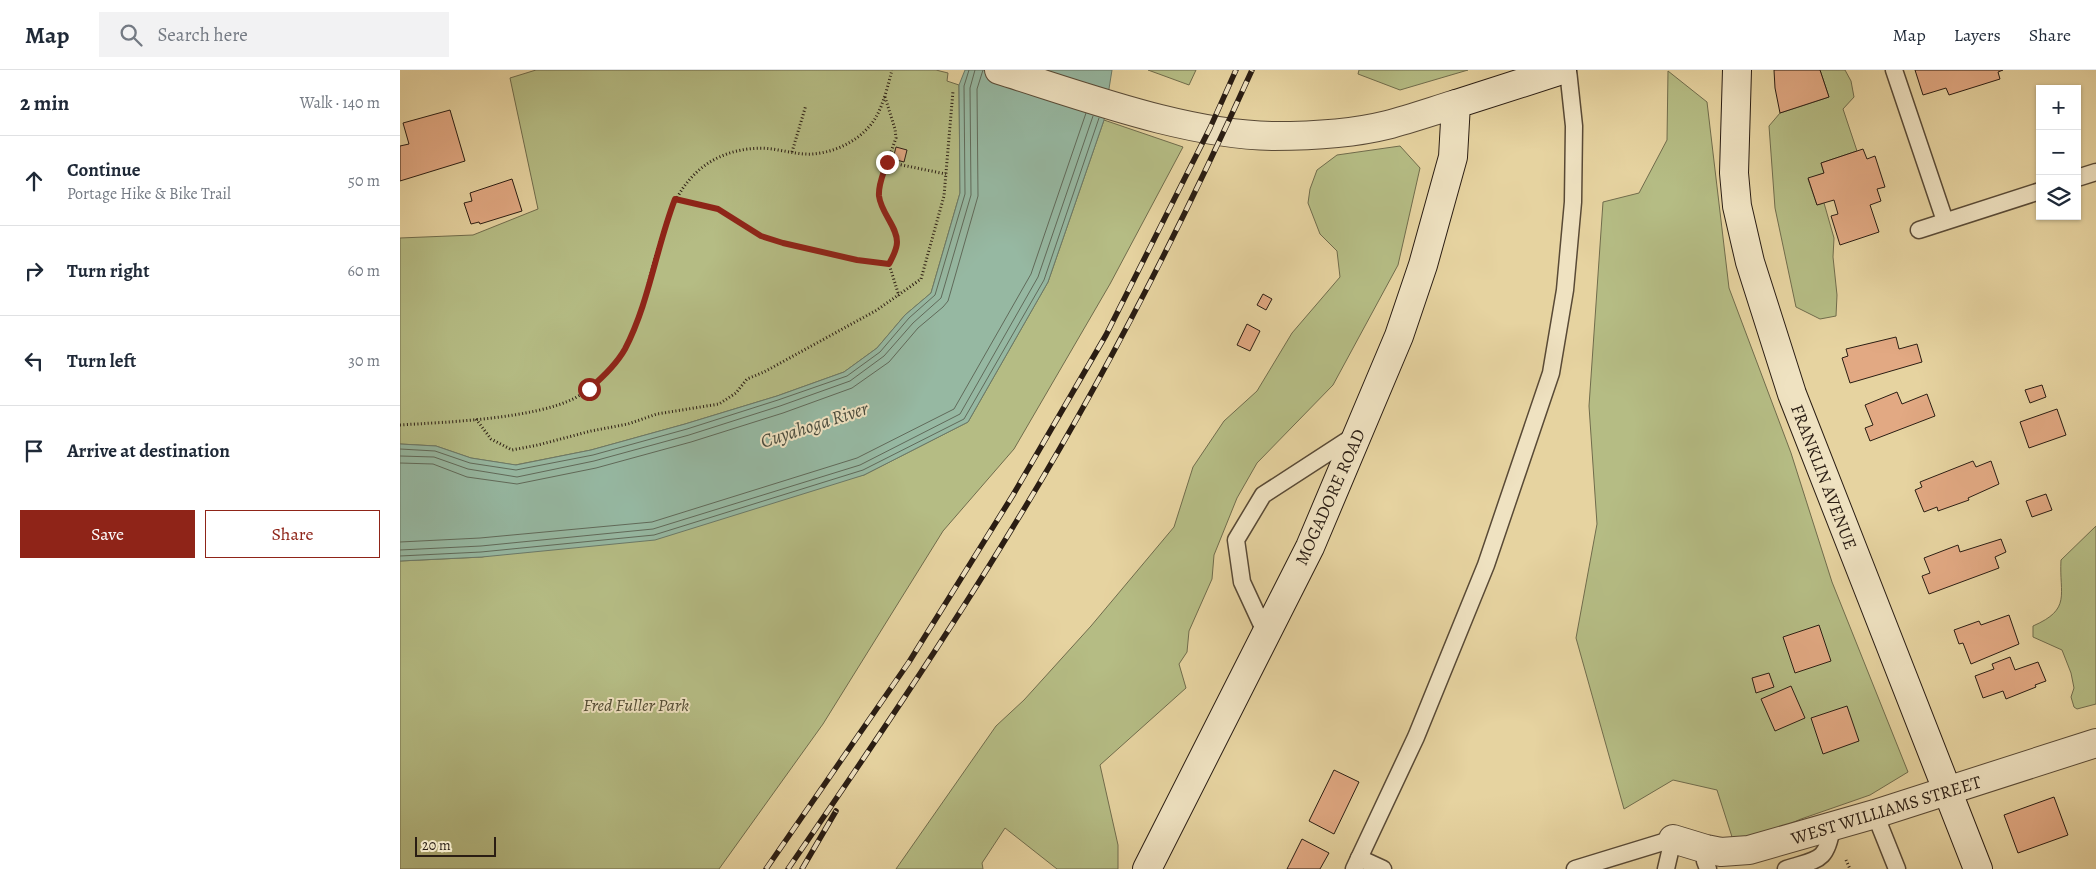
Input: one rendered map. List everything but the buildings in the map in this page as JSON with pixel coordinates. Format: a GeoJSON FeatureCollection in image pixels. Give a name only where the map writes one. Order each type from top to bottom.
{"type":"FeatureCollection","features":[{"type":"Feature","properties":{"kind":"street"},"geometry":{"type":"LineString","coordinates":[[999,70],[1168,120],[1210,128],[1273,136],[1328,134],[1386,125],[1562,70]]}},
{"type":"Feature","properties":{"kind":"street","name":"FRANKLIN AVENUE"},"geometry":{"type":"LineString","coordinates":[[1737,70],[1734,173],[1737,206],[1750,262],[1792,394],[1978,869]]}},
{"type":"Feature","properties":{"kind":"street","name":"MOGADORE ROAD"},"geometry":{"type":"LineString","coordinates":[[1147,869],[1310,546],[1399,336],[1422,265],[1453,157],[1456,104]]}},
{"type":"Feature","properties":{"kind":"street","name":"WEST WILLIAMS STREET"},"geometry":{"type":"LineString","coordinates":[[1673,839],[1707,859],[1721,852],[1749,850],[1875,814],[2096,743]]}},
{"type":"Feature","properties":{"kind":"lane"},"geometry":{"type":"LineString","coordinates":[[1383,869],[1357,864],[1416,737],[1486,565],[1551,373],[1565,290],[1573,202],[1574,135],[1568,70]]}},
{"type":"Feature","properties":{"kind":"lane"},"geometry":{"type":"LineString","coordinates":[[1894,70],[1945,221]]}},
{"type":"Feature","properties":{"kind":"lane"},"geometry":{"type":"LineString","coordinates":[[2081,177],[2096,172]]}},
{"type":"Feature","properties":{"kind":"lane"},"geometry":{"type":"LineString","coordinates":[[1919,230],[2036,191]]}},
{"type":"Feature","properties":{"kind":"lane"},"geometry":{"type":"LineString","coordinates":[[1266,634],[1242,582],[1236,540],[1263,495],[1358,434]]}},
{"type":"Feature","properties":{"kind":"lane"},"geometry":{"type":"LineString","coordinates":[[1875,814],[1897,869]]}},
{"type":"Feature","properties":{"kind":"lane"},"geometry":{"type":"LineString","coordinates":[[1786,869],[1821,857],[1827,850],[1832,826]]}},
{"type":"Feature","properties":{"kind":"lane"},"geometry":{"type":"LineString","coordinates":[[1575,869],[1673,839]]}},
{"type":"Feature","properties":{"kind":"lane"},"geometry":{"type":"LineString","coordinates":[[1666,869],[1673,839]]}},
{"type":"Feature","properties":{"kind":"path"},"geometry":{"type":"LineString","coordinates":[[400,425],[511,415],[558,404],[574,398],[603,377],[624,350],[638,315],[675,199],[693,175],[718,157],[735,151],[752,148],[770,148],[813,154],[828,151],[857,139],[877,116],[892,70]]}},
{"type":"Feature","properties":{"kind":"path"},"geometry":{"type":"LineString","coordinates":[[476,419],[491,439],[512,450],[628,424],[657,414],[719,404],[736,393],[747,379],[764,372],[898,296],[921,279],[944,196],[953,92]]}},
{"type":"Feature","properties":{"kind":"path"},"geometry":{"type":"LineString","coordinates":[[885,96],[896,138],[879,185],[879,195],[881,206],[896,235],[897,244],[889,264],[898,296]]}},
{"type":"Feature","properties":{"kind":"path"},"geometry":{"type":"LineString","coordinates":[[792,152],[806,105]]}},
{"type":"Feature","properties":{"kind":"path"},"geometry":{"type":"LineString","coordinates":[[887,162],[946,174]]}},
{"type":"Feature","properties":{"kind":"path"},"geometry":{"type":"LineString","coordinates":[[675,199],[718,209],[761,236],[783,243],[857,260],[889,264]]}},
{"type":"Feature","properties":{"kind":"path"},"geometry":{"type":"LineString","coordinates":[[1846,860],[1850,869]]}},
{"type":"Feature","properties":{"kind":"green space"},"geometry":{"type":"Polygon","coordinates":[[[536,70],[936,70],[948,73],[947,81],[959,85],[960,193],[931,293],[905,315],[877,348],[844,372],[777,396],[685,424],[591,450],[515,465],[471,458],[436,446],[400,444],[400,238],[473,235],[538,209],[510,78],[536,70]]]}},
{"type":"Feature","properties":{"kind":"green space"},"geometry":{"type":"Polygon","coordinates":[[[1148,70],[1196,70],[1189,85],[1148,70]]]}},
{"type":"Feature","properties":{"kind":"green space"},"geometry":{"type":"Polygon","coordinates":[[[1359,70],[1468,70],[1400,90],[1358,74],[1359,70]]]}},
{"type":"Feature","properties":{"kind":"green space"},"geometry":{"type":"Polygon","coordinates":[[[1820,70],[1845,70],[1851,81],[1854,97],[1843,109],[1857,151],[1821,163],[1824,173],[1808,179],[1817,205],[1824,203],[1834,238],[1833,257],[1837,295],[1836,316],[1820,319],[1796,307],[1775,208],[1769,126],[1780,113],[1829,97],[1820,70]]]}},
{"type":"Feature","properties":{"kind":"green space"},"geometry":{"type":"Polygon","coordinates":[[[1668,71],[1707,102],[1729,288],[1791,453],[1832,582],[1908,772],[1870,795],[1801,819],[1769,833],[1733,840],[1717,790],[1673,780],[1624,809],[1576,638],[1597,524],[1589,406],[1603,202],[1639,193],[1667,140],[1668,71]]]}},
{"type":"Feature","properties":{"kind":"green space","name":"Fred Fuller Park"},"geometry":{"type":"Polygon","coordinates":[[[1104,120],[1183,147],[1110,284],[1014,449],[943,531],[823,724],[719,869],[400,869],[400,561],[482,557],[864,475],[968,422],[1048,282],[1104,120]]]}},
{"type":"Feature","properties":{"kind":"green space"},"geometry":{"type":"Polygon","coordinates":[[[1400,146],[1420,168],[1398,265],[1333,385],[1257,463],[1237,498],[1214,555],[1212,579],[1189,631],[1187,652],[1179,664],[1186,688],[1100,765],[1118,845],[1118,869],[1057,869],[1005,828],[982,863],[983,869],[896,869],[996,726],[1024,700],[1091,626],[1174,527],[1193,467],[1224,421],[1257,391],[1292,333],[1340,277],[1337,251],[1320,234],[1308,203],[1310,189],[1317,170],[1337,155],[1400,146]]]}},
{"type":"Feature","properties":{"kind":"green space"},"geometry":{"type":"Polygon","coordinates":[[[2096,526],[2096,704],[2077,709],[2074,707],[2071,697],[2074,688],[2071,673],[2062,650],[2033,637],[2033,626],[2054,613],[2061,600],[2061,560],[2096,526]]]}},
{"type":"Feature","properties":{"kind":"water","name":"Cuyahoga River"},"geometry":{"type":"Polygon","coordinates":[[[965,70],[1112,70],[1104,120],[1048,282],[968,422],[864,475],[655,540],[482,557],[400,561],[400,444],[436,446],[471,458],[516,465],[591,450],[777,396],[844,372],[877,348],[905,315],[931,293],[960,193],[959,85],[965,70]]]}},
{"type":"Feature","properties":{"kind":"railway"},"geometry":{"type":"LineString","coordinates":[[766,869],[909,662],[1013,495],[1106,335],[1210,128],[1236,70]]}},
{"type":"Feature","properties":{"kind":"railway"},"geometry":{"type":"LineString","coordinates":[[788,869],[931,657],[1046,472],[1140,303],[1252,70]]}},
{"type":"Feature","properties":{"kind":"railway"},"geometry":{"type":"LineString","coordinates":[[802,869],[836,811]]}},
{"type":"Feature","properties":{"kind":"route"},"geometry":{"type":"LineString","coordinates":[[589,389],[603,377],[624,350],[638,315],[660,241],[675,199],[718,209],[761,236],[783,243],[857,260],[889,264],[897,244],[896,235],[881,206],[879,195],[879,185],[887,162]]}}]}
